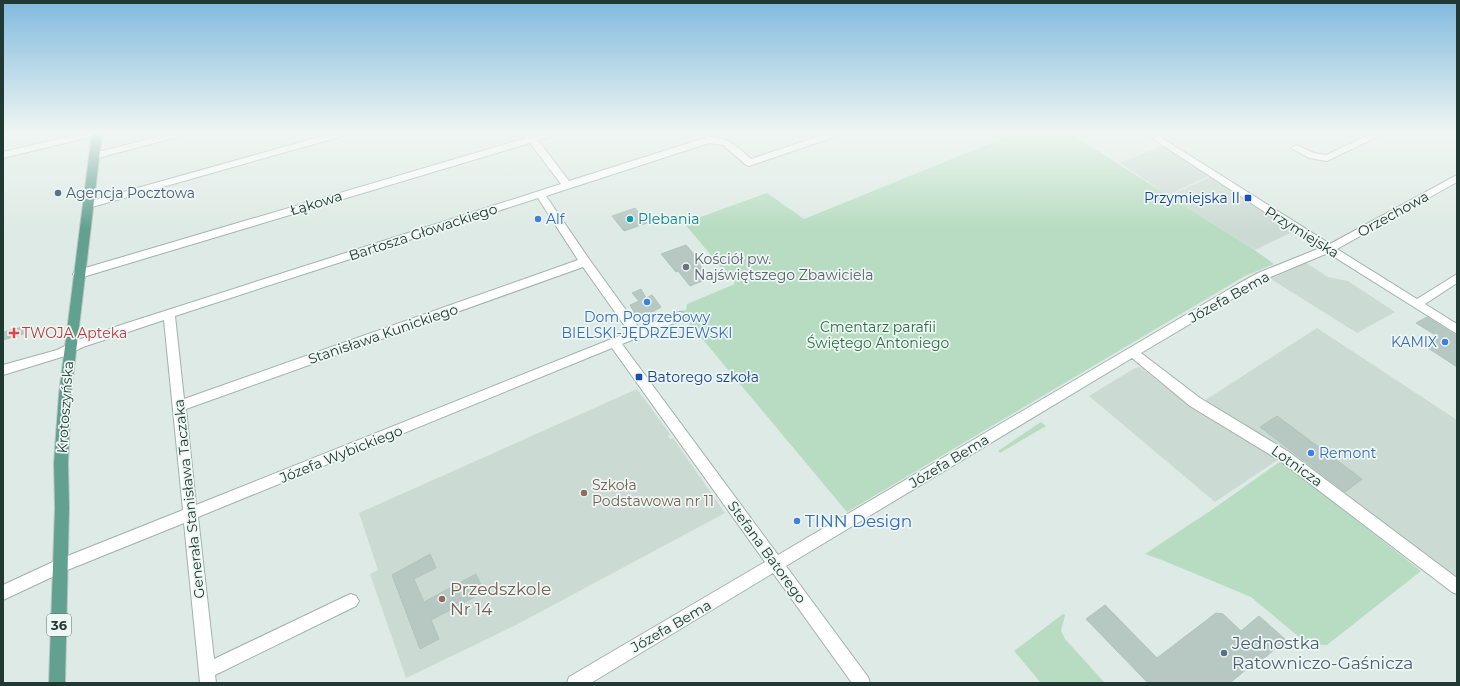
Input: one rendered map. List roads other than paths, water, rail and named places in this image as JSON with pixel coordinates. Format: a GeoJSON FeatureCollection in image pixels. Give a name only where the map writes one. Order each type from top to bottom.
{"type":"FeatureCollection","features":[{"type":"Feature","properties":{"kind":"main road","name":"Krotoszyńska"},"geometry":{"type":"LineString","coordinates":[[57,683],[61,464],[70,348],[93,165]]}},
{"type":"Feature","properties":{"kind":"street"},"geometry":{"type":"LineString","coordinates":[[88,205],[230,165]]}},
{"type":"Feature","properties":{"kind":"street","name":"Łąkowa"},"geometry":{"type":"LineString","coordinates":[[79,274],[435,165]]}},
{"type":"Feature","properties":{"kind":"street"},"geometry":{"type":"LineString","coordinates":[[552,165],[567,185]]}},
{"type":"Feature","properties":{"kind":"street","name":"Bartosza Głowackiego"},"geometry":{"type":"LineString","coordinates":[[3,370],[61,354],[70,348],[169,314],[628,165]]}},
{"type":"Feature","properties":{"kind":"street","name":"Przymiejska"},"geometry":{"type":"LineString","coordinates":[[1198,165],[1457,330]]}},
{"type":"Feature","properties":{"kind":"street","name":"Orzechowa"},"geometry":{"type":"LineString","coordinates":[[1329,249],[1457,178]]}},
{"type":"Feature","properties":{"kind":"street"},"geometry":{"type":"LineString","coordinates":[[540,194],[585,262],[637,334]]}},
{"type":"Feature","properties":{"kind":"street","name":"Józefa Bema"},"geometry":{"type":"LineString","coordinates":[[575,683],[1242,287],[1262,276],[1329,249]]}},
{"type":"Feature","properties":{"kind":"street","name":"Stanisława Kunickiego"},"geometry":{"type":"LineString","coordinates":[[180,406],[585,262]]}},
{"type":"Feature","properties":{"kind":"street"},"geometry":{"type":"LineString","coordinates":[[1417,304],[1457,278]]}},
{"type":"Feature","properties":{"kind":"street","name":"Generała Stanisława Taczaka"},"geometry":{"type":"LineString","coordinates":[[169,314],[180,406],[207,677]]}},
{"type":"Feature","properties":{"kind":"street","name":"Józefa Wybickiego"},"geometry":{"type":"LineString","coordinates":[[3,593],[60,566],[190,515],[680,316]]}},
{"type":"Feature","properties":{"kind":"street","name":"Stefana Batorego"},"geometry":{"type":"LineString","coordinates":[[615,343],[862,683]]}},
{"type":"Feature","properties":{"kind":"street","name":"Lotnicza"},"geometry":{"type":"LineString","coordinates":[[1132,352],[1195,402],[1284,456],[1457,587]]}},
{"type":"Feature","properties":{"kind":"street"},"geometry":{"type":"LineString","coordinates":[[207,677],[352,601]]}},
{"type":"Feature","properties":{"kind":"place","name":"Agencja Pocztowa"},"geometry":{"type":"Point","coordinates":[58,193]}},
{"type":"Feature","properties":{"kind":"place","name":"Przymiejska II"},"geometry":{"type":"Point","coordinates":[1248,198]}},
{"type":"Feature","properties":{"kind":"place","name":"Alf"},"geometry":{"type":"Point","coordinates":[538,219]}},
{"type":"Feature","properties":{"kind":"place","name":"Plebania"},"geometry":{"type":"Point","coordinates":[630,219]}},
{"type":"Feature","properties":{"kind":"place","name":"Kościół pw. Najświętszego Zbawiciela"},"geometry":{"type":"Point","coordinates":[686,267]}},
{"type":"Feature","properties":{"kind":"place","name":"Dom Pogrzebowy BIELSKI-JĘDRZEJEWSKI"},"geometry":{"type":"Point","coordinates":[647,302]}},
{"type":"Feature","properties":{"kind":"place","name":"TWOJA Apteka"},"geometry":{"type":"Point","coordinates":[14,333]}},
{"type":"Feature","properties":{"kind":"place","name":"KAMIX"},"geometry":{"type":"Point","coordinates":[1445,342]}},
{"type":"Feature","properties":{"kind":"place","name":"Batorego szkoła"},"geometry":{"type":"Point","coordinates":[639,377]}},
{"type":"Feature","properties":{"kind":"place","name":"Remont"},"geometry":{"type":"Point","coordinates":[1311,453]}},
{"type":"Feature","properties":{"kind":"place","name":"Szkoła Podstawowa nr 11"},"geometry":{"type":"Point","coordinates":[584,493]}},
{"type":"Feature","properties":{"kind":"place","name":"TINN Design"},"geometry":{"type":"Point","coordinates":[797,521]}},
{"type":"Feature","properties":{"kind":"place","name":"Przedszkole Nr 14"},"geometry":{"type":"Point","coordinates":[442,599]}},
{"type":"Feature","properties":{"kind":"place","name":"Jednostka Ratowniczo-Gaśnicza"},"geometry":{"type":"Point","coordinates":[1224,653]}},
{"type":"Feature","properties":{"kind":"park label","name":"Cmentarz parafii Świętego Antoniego"},"geometry":{"type":"Point","coordinates":[878,336]}}]}
